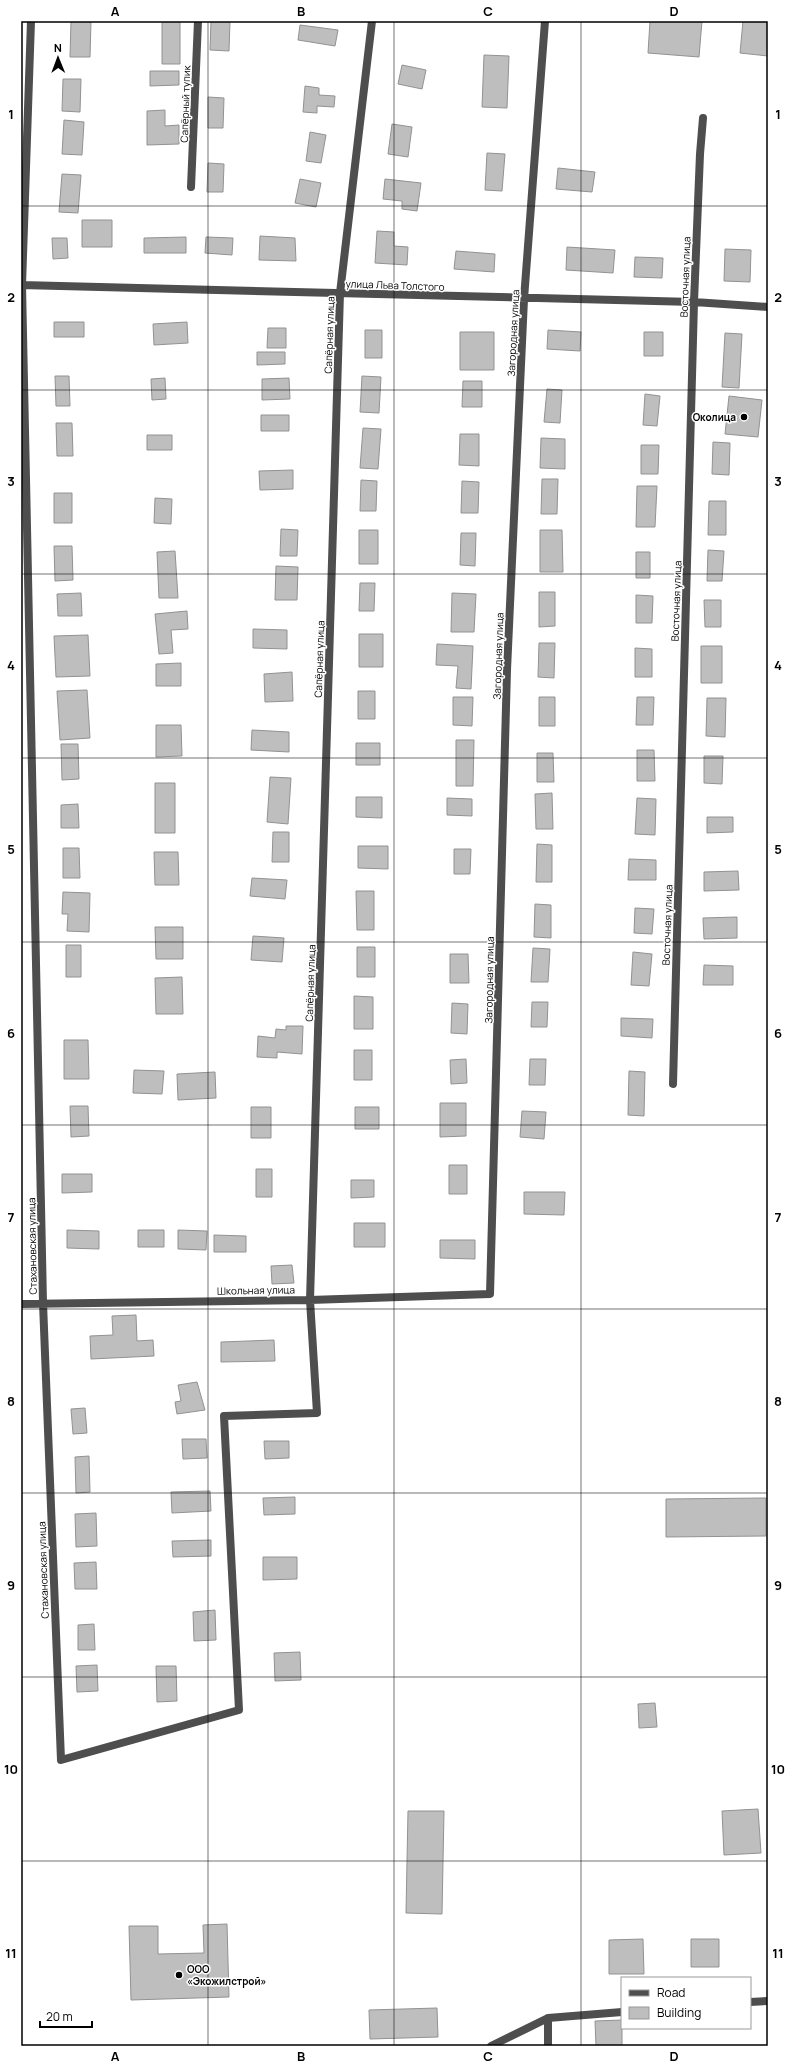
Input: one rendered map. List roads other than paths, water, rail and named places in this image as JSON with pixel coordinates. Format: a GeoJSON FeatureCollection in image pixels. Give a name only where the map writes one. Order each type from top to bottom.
{"type":"FeatureCollection","features":[{"type":"Feature","properties":{"kind":"street","name":"Стахановская улица"},"geometry":{"type":"LineString","coordinates":[[31,21],[21,285],[43,1303],[61,1760],[239,1710],[224,1416],[317,1413],[310,1300]]}},
{"type":"Feature","properties":{"kind":"street","name":"Сапёрный тупик"},"geometry":{"type":"LineString","coordinates":[[191,187],[198,21]]}},
{"type":"Feature","properties":{"kind":"street","name":"Сапёрная улица"},"geometry":{"type":"LineString","coordinates":[[310,1300],[340,293],[372,21]]}},
{"type":"Feature","properties":{"kind":"street","name":"Загородная улица"},"geometry":{"type":"LineString","coordinates":[[490,1294],[507,670],[524,299],[545,21]]}},
{"type":"Feature","properties":{"kind":"street","name":"Восточная улица"},"geometry":{"type":"LineString","coordinates":[[673,1084],[694,302],[700,154],[703,118]]}},
{"type":"Feature","properties":{"kind":"street","name":"улица Льва Толстого"},"geometry":{"type":"LineString","coordinates":[[21,285],[524,299],[694,302],[768,307]]}},
{"type":"Feature","properties":{"kind":"street","name":"Школьная улица"},"geometry":{"type":"LineString","coordinates":[[21,1304],[310,1300],[490,1294]]}},
{"type":"Feature","properties":{"kind":"street"},"geometry":{"type":"LineString","coordinates":[[751,2002],[768,2000]]}},
{"type":"Feature","properties":{"kind":"street"},"geometry":{"type":"LineString","coordinates":[[491,2046],[548,2018],[621,2012]]}},
{"type":"Feature","properties":{"kind":"street"},"geometry":{"type":"LineString","coordinates":[[548,2018],[548,2046]]}},
{"type":"Feature","properties":{"kind":"place","name":"Околица"},"geometry":{"type":"Point","coordinates":[744,417]}},
{"type":"Feature","properties":{"kind":"place","name":"ООО «Экожилстрой»"},"geometry":{"type":"Point","coordinates":[179,1975]}}]}
